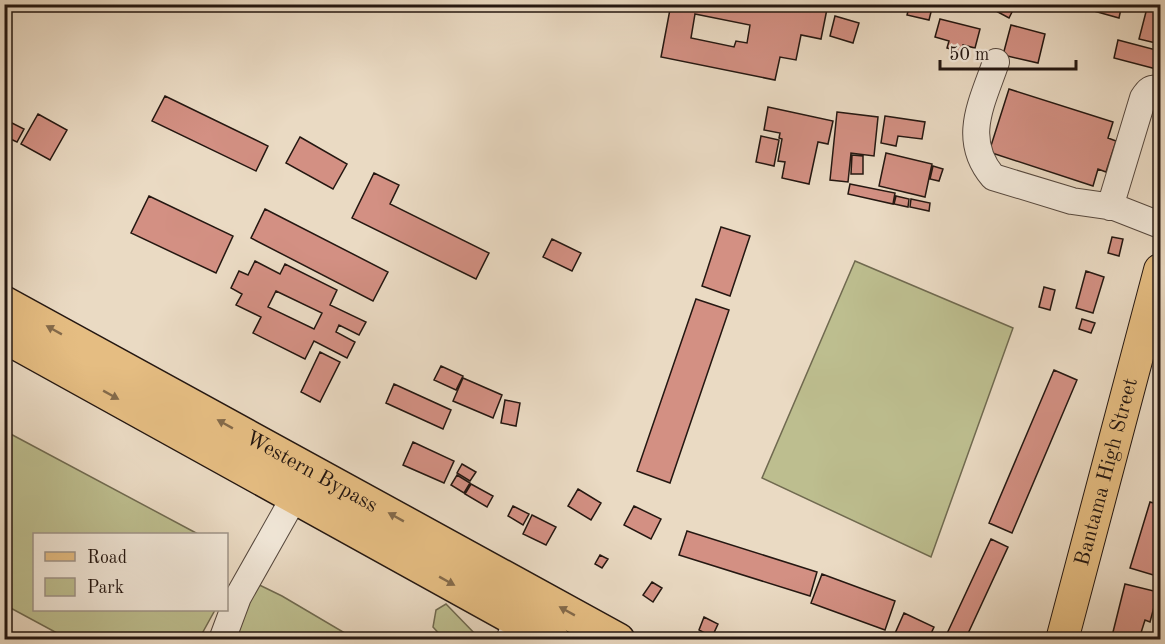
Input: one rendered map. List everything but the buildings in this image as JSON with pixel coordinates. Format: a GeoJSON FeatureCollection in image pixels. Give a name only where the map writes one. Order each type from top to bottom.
{"type":"FeatureCollection","features":[{"type":"Feature","properties":{"kind":"highway","name":"Western Bypass"},"geometry":{"type":"LineString","coordinates":[[4,303],[618,639]]}},
{"type":"Feature","properties":{"kind":"highway","name":"Western Bypass"},"geometry":{"type":"LineString","coordinates":[[4,336],[295,496],[513,629],[553,639]]}},
{"type":"Feature","properties":{"kind":"main road","name":"Bantama High Street"},"geometry":{"type":"LineString","coordinates":[[1062,639],[1161,270]]}},
{"type":"Feature","properties":{"kind":"street"},"geometry":{"type":"LineString","coordinates":[[996,62],[976,118],[975,135],[984,167],[993,177],[1071,201],[1110,207],[1161,225]]}},
{"type":"Feature","properties":{"kind":"street"},"geometry":{"type":"LineString","coordinates":[[1110,207],[1143,98],[1148,90],[1161,89]]}},
{"type":"Feature","properties":{"kind":"street"},"geometry":{"type":"LineString","coordinates":[[222,639],[238,597],[295,496]]}},
{"type":"Feature","properties":{"kind":"green space"},"geometry":{"type":"Polygon","coordinates":[[[855,261],[1013,328],[931,557],[762,478],[855,261]]]}},
{"type":"Feature","properties":{"kind":"green space"},"geometry":{"type":"Polygon","coordinates":[[[5,431],[196,533],[33,533],[33,611],[214,611],[199,639],[68,639],[5,605],[5,431]]]}},
{"type":"Feature","properties":{"kind":"green space"},"geometry":{"type":"Polygon","coordinates":[[[241,576],[282,596],[355,639],[252,639],[226,626],[241,576]]]}},
{"type":"Feature","properties":{"kind":"green space"},"geometry":{"type":"Polygon","coordinates":[[[446,604],[478,639],[444,639],[433,627],[436,610],[446,604]]]}}]}
